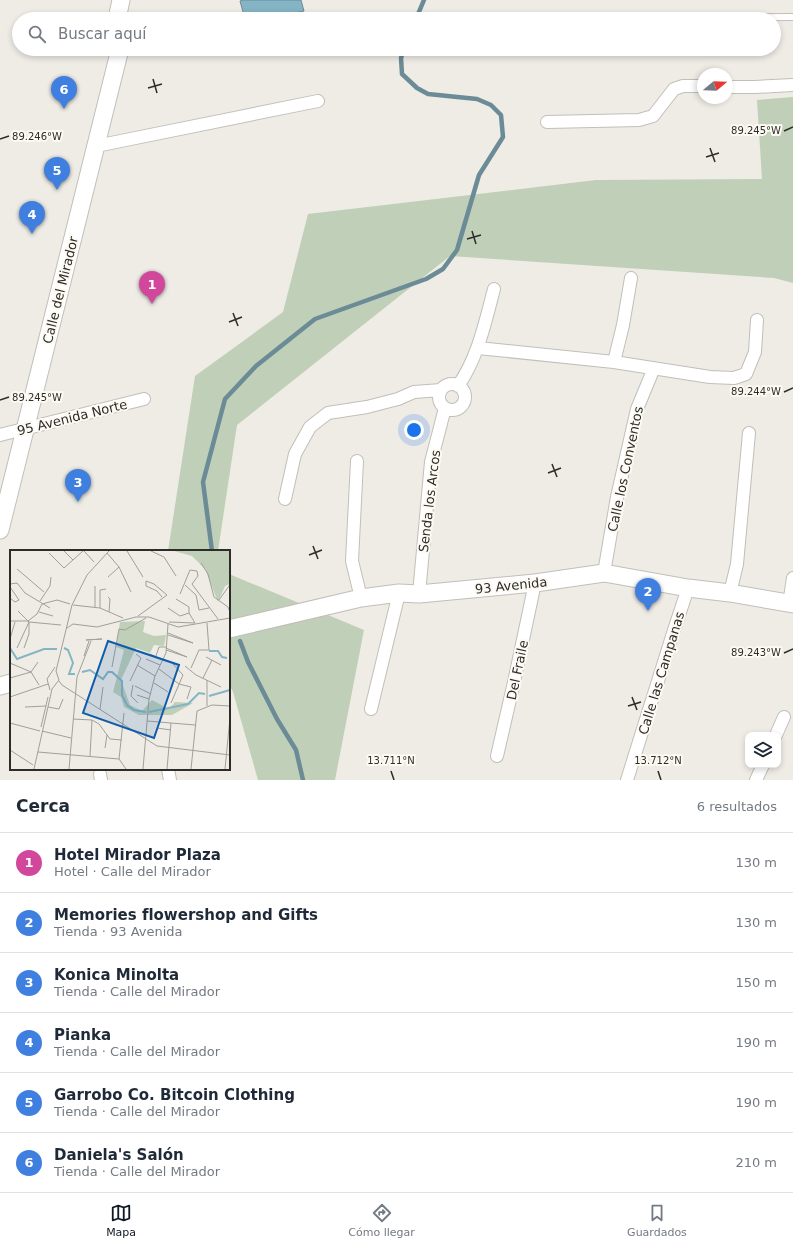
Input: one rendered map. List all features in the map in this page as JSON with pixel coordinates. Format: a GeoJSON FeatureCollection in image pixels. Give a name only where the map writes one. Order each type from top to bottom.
{"type":"FeatureCollection","features":[{"type":"Feature","properties":{"kind":"main road"},"geometry":{"type":"LineString","coordinates":[[118,12],[121,0]]}},
{"type":"Feature","properties":{"kind":"main road"},"geometry":{"type":"LineString","coordinates":[[128,12],[131,0]]}},
{"type":"Feature","properties":{"kind":"main road","name":"Calle del Mirador"},"geometry":{"type":"LineString","coordinates":[[0,488],[107,56]]}},
{"type":"Feature","properties":{"kind":"main road","name":"Calle del Mirador"},"geometry":{"type":"LineString","coordinates":[[0,530],[13,432],[96,146],[118,56]]}},
{"type":"Feature","properties":{"kind":"main road","name":"93 Avenida"},"geometry":{"type":"LineString","coordinates":[[230,629],[361,598],[399,593],[419,594],[535,583],[604,573],[791,604]]}},
{"type":"Feature","properties":{"kind":"main road"},"geometry":{"type":"LineString","coordinates":[[0,686],[10,683]]}},
{"type":"Feature","properties":{"kind":"street"},"geometry":{"type":"LineString","coordinates":[[733,87],[793,85]]}},
{"type":"Feature","properties":{"kind":"street"},"geometry":{"type":"LineString","coordinates":[[547,122],[639,120],[653,116],[674,89],[683,86],[697,86]]}},
{"type":"Feature","properties":{"kind":"street"},"geometry":{"type":"LineString","coordinates":[[96,146],[318,101]]}},
{"type":"Feature","properties":{"kind":"street"},"geometry":{"type":"LineString","coordinates":[[614,362],[623,325],[631,278]]}},
{"type":"Feature","properties":{"kind":"street"},"geometry":{"type":"LineString","coordinates":[[458,386],[466,374],[478,348],[494,290]]}},
{"type":"Feature","properties":{"kind":"street"},"geometry":{"type":"LineString","coordinates":[[478,348],[614,362],[710,377],[734,378],[746,374],[755,352],[757,320]]}},
{"type":"Feature","properties":{"kind":"street","name":"Calle los Conventos"},"geometry":{"type":"LineString","coordinates":[[604,573],[617,497],[637,409],[654,368]]}},
{"type":"Feature","properties":{"kind":"street"},"geometry":{"type":"LineString","coordinates":[[285,499],[295,454],[310,427],[328,413],[367,407],[414,392],[440,390],[448,384],[458,386],[462,389],[465,399],[463,404],[460,408],[455,410],[445,408],[441,405],[439,400],[440,390]]}},
{"type":"Feature","properties":{"kind":"street","name":"95 Avenida Norte"},"geometry":{"type":"LineString","coordinates":[[13,432],[144,399]]}},
{"type":"Feature","properties":{"kind":"street","name":"Senda los Arcos"},"geometry":{"type":"LineString","coordinates":[[419,594],[431,462],[445,408]]}},
{"type":"Feature","properties":{"kind":"street"},"geometry":{"type":"LineString","coordinates":[[730,594],[737,564],[749,433]]}},
{"type":"Feature","properties":{"kind":"street"},"geometry":{"type":"LineString","coordinates":[[357,461],[352,561],[361,598]]}},
{"type":"Feature","properties":{"kind":"street"},"geometry":{"type":"LineString","coordinates":[[791,604],[793,578]]}},
{"type":"Feature","properties":{"kind":"street","name":"Del Fraile"},"geometry":{"type":"LineString","coordinates":[[497,756],[535,583]]}},
{"type":"Feature","properties":{"kind":"street","name":"Calle las Campanas"},"geometry":{"type":"LineString","coordinates":[[627,780],[688,588]]}},
{"type":"Feature","properties":{"kind":"street"},"geometry":{"type":"LineString","coordinates":[[371,709],[399,593]]}},
{"type":"Feature","properties":{"kind":"street"},"geometry":{"type":"LineString","coordinates":[[777,732],[784,717]]}},
{"type":"Feature","properties":{"kind":"street"},"geometry":{"type":"LineString","coordinates":[[756,780],[762,768]]}},
{"type":"Feature","properties":{"kind":"street"},"geometry":{"type":"LineString","coordinates":[[168,770],[170,780]]}},
{"type":"Feature","properties":{"kind":"lane"},"geometry":{"type":"LineString","coordinates":[[781,17],[793,17]]}},
{"type":"Feature","properties":{"kind":"green space"},"geometry":{"type":"Polygon","coordinates":[[[793,97],[793,283],[774,278],[450,256],[237,425],[218,550],[168,550],[195,376],[283,312],[308,214],[596,180],[762,179],[757,100],[793,97]]]}},
{"type":"Feature","properties":{"kind":"green space"},"geometry":{"type":"Polygon","coordinates":[[[230,574],[364,630],[335,780],[258,780],[230,686],[230,574]]]}},
{"type":"Feature","properties":{"kind":"water"},"geometry":{"type":"Polygon","coordinates":[[[301,0],[304,11],[243,12],[240,1],[301,0]]]}},
{"type":"Feature","properties":{"kind":"waterway"},"geometry":{"type":"LineString","coordinates":[[419,12],[424,0]]}},
{"type":"Feature","properties":{"kind":"waterway"},"geometry":{"type":"LineString","coordinates":[[212,550],[203,482],[225,399],[256,366],[315,319],[426,279],[443,269],[457,250],[479,175],[503,137],[501,115],[491,105],[477,99],[428,94],[417,88],[402,74],[402,56]]}},
{"type":"Feature","properties":{"kind":"waterway"},"geometry":{"type":"LineString","coordinates":[[240,641],[248,662],[277,719],[296,750],[303,780]]}},
{"type":"Feature","properties":{"kind":"place","name":"Daniela's Salón"},"geometry":{"type":"Point","coordinates":[64,109]}},
{"type":"Feature","properties":{"kind":"place","name":"Garrobo Co. Bitcoin Clothing"},"geometry":{"type":"Point","coordinates":[57,190]}},
{"type":"Feature","properties":{"kind":"place","name":"Pianka"},"geometry":{"type":"Point","coordinates":[32,234]}},
{"type":"Feature","properties":{"kind":"place","name":"Hotel Mirador Plaza"},"geometry":{"type":"Point","coordinates":[152,304]}},
{"type":"Feature","properties":{"kind":"place","name":"Konica Minolta"},"geometry":{"type":"Point","coordinates":[78,502]}},
{"type":"Feature","properties":{"kind":"place","name":"Memories flowershop and Gifts"},"geometry":{"type":"Point","coordinates":[648,611]}}]}
